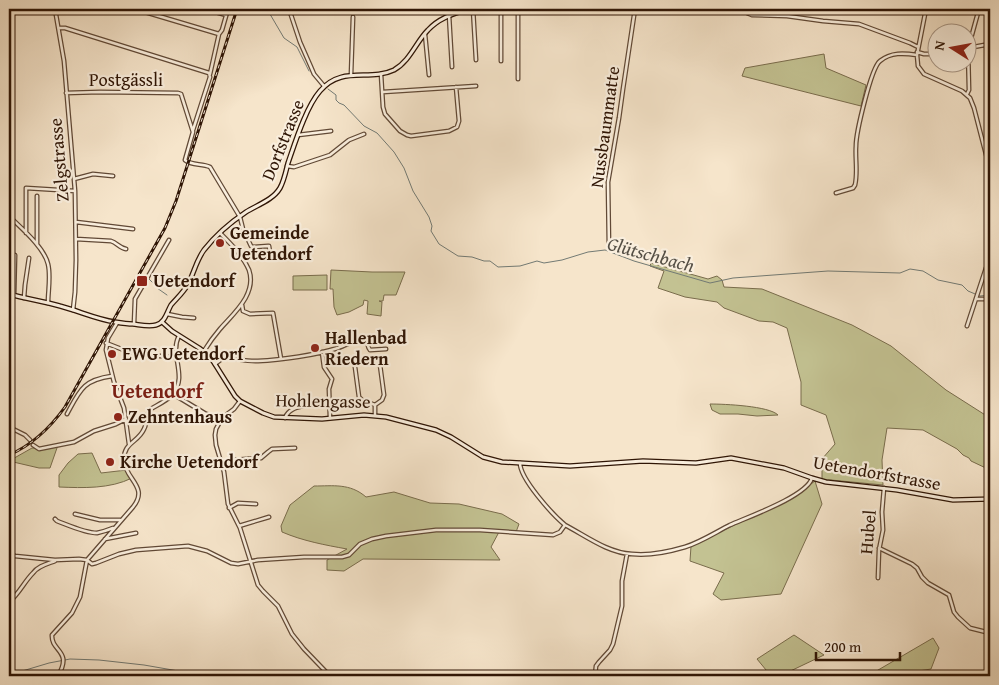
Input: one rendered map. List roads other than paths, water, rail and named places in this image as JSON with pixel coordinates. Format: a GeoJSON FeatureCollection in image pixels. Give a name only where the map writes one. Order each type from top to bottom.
{"type":"FeatureCollection","features":[{"type":"Feature","properties":{"kind":"street","name":"Zelgstrasse"},"geometry":{"type":"LineString","coordinates":[[54,9],[63,54],[75,191],[76,239],[73,310]]}},
{"type":"Feature","properties":{"kind":"street"},"geometry":{"type":"LineString","coordinates":[[135,9],[219,34]]}},
{"type":"Feature","properties":{"kind":"street"},"geometry":{"type":"LineString","coordinates":[[205,9],[226,16]]}},
{"type":"Feature","properties":{"kind":"street"},"geometry":{"type":"LineString","coordinates":[[228,9],[221,33],[219,34],[210,74],[185,160],[210,167],[240,217],[251,246],[268,246],[270,254]]}},
{"type":"Feature","properties":{"kind":"street"},"geometry":{"type":"LineString","coordinates":[[289,9],[314,74],[324,86],[336,79],[351,75],[381,74],[392,70],[401,65],[436,22],[460,10],[468,9]]}},
{"type":"Feature","properties":{"kind":"street"},"geometry":{"type":"LineString","coordinates":[[473,9],[476,60]]}},
{"type":"Feature","properties":{"kind":"street"},"geometry":{"type":"LineString","coordinates":[[500,9],[501,61]]}},
{"type":"Feature","properties":{"kind":"street"},"geometry":{"type":"LineString","coordinates":[[518,9],[518,79]]}},
{"type":"Feature","properties":{"kind":"street","name":"Nussbaummatte"},"geometry":{"type":"LineString","coordinates":[[609,249],[608,186],[635,9]]}},
{"type":"Feature","properties":{"kind":"street"},"geometry":{"type":"LineString","coordinates":[[745,9],[747,13],[752,15],[787,16],[860,24],[918,47]]}},
{"type":"Feature","properties":{"kind":"street"},"geometry":{"type":"LineString","coordinates":[[926,9],[917,54],[918,66],[924,74],[959,89],[967,94],[972,101],[990,170]]}},
{"type":"Feature","properties":{"kind":"street"},"geometry":{"type":"LineString","coordinates":[[974,22],[978,9]]}},
{"type":"Feature","properties":{"kind":"street"},"geometry":{"type":"LineString","coordinates":[[449,15],[452,67]]}},
{"type":"Feature","properties":{"kind":"street"},"geometry":{"type":"LineString","coordinates":[[351,75],[353,17]]}},
{"type":"Feature","properties":{"kind":"street"},"geometry":{"type":"LineString","coordinates":[[58,28],[65,28],[210,74]]}},
{"type":"Feature","properties":{"kind":"street"},"geometry":{"type":"LineString","coordinates":[[425,34],[429,75]]}},
{"type":"Feature","properties":{"kind":"street"},"geometry":{"type":"LineString","coordinates":[[976,47],[990,44]]}},
{"type":"Feature","properties":{"kind":"street"},"geometry":{"type":"LineString","coordinates":[[836,193],[852,188],[855,185],[856,140],[876,66],[882,59],[898,53],[926,54]]}},
{"type":"Feature","properties":{"kind":"street"},"geometry":{"type":"LineString","coordinates":[[967,94],[969,90],[968,72]]}},
{"type":"Feature","properties":{"kind":"street"},"geometry":{"type":"LineString","coordinates":[[381,74],[385,114],[407,135],[415,136],[449,131],[457,127],[459,121],[456,87]]}},
{"type":"Feature","properties":{"kind":"street","name":"Dorfstrasse"},"geometry":{"type":"LineString","coordinates":[[162,322],[172,304],[187,285],[196,263],[204,251],[220,233],[277,192],[281,186],[298,134],[312,102],[324,86]]}},
{"type":"Feature","properties":{"kind":"street"},"geometry":{"type":"LineString","coordinates":[[383,92],[476,86]]}},
{"type":"Feature","properties":{"kind":"street","name":"Postgässli"},"geometry":{"type":"LineString","coordinates":[[66,93],[178,93],[181,94],[193,132]]}},
{"type":"Feature","properties":{"kind":"street"},"geometry":{"type":"LineString","coordinates":[[298,134],[304,135],[331,131]]}},
{"type":"Feature","properties":{"kind":"street"},"geometry":{"type":"LineString","coordinates":[[287,166],[294,167],[330,155],[349,140],[364,134]]}},
{"type":"Feature","properties":{"kind":"street"},"geometry":{"type":"LineString","coordinates":[[74,179],[93,174],[113,176]]}},
{"type":"Feature","properties":{"kind":"street"},"geometry":{"type":"LineString","coordinates":[[26,233],[26,188],[75,191]]}},
{"type":"Feature","properties":{"kind":"street"},"geometry":{"type":"LineString","coordinates":[[37,196],[37,246]]}},
{"type":"Feature","properties":{"kind":"street"},"geometry":{"type":"LineString","coordinates":[[9,216],[44,255],[48,264],[48,303]]}},
{"type":"Feature","properties":{"kind":"street"},"geometry":{"type":"LineString","coordinates":[[76,222],[134,229]]}},
{"type":"Feature","properties":{"kind":"street"},"geometry":{"type":"LineString","coordinates":[[204,351],[242,306],[250,284],[250,273],[241,256],[220,233]]}},
{"type":"Feature","properties":{"kind":"street"},"geometry":{"type":"LineString","coordinates":[[76,239],[111,241],[126,250]]}},
{"type":"Feature","properties":{"kind":"street"},"geometry":{"type":"LineString","coordinates":[[134,324],[135,299],[169,240]]}},
{"type":"Feature","properties":{"kind":"street"},"geometry":{"type":"LineString","coordinates":[[14,296],[15,255]]}},
{"type":"Feature","properties":{"kind":"street"},"geometry":{"type":"LineString","coordinates":[[24,298],[29,258]]}},
{"type":"Feature","properties":{"kind":"street"},"geometry":{"type":"LineString","coordinates":[[967,326],[986,268],[990,263]]}},
{"type":"Feature","properties":{"kind":"street"},"geometry":{"type":"LineString","coordinates":[[9,294],[117,323],[151,326],[162,322]]}},
{"type":"Feature","properties":{"kind":"street"},"geometry":{"type":"LineString","coordinates":[[977,298],[990,299]]}},
{"type":"Feature","properties":{"kind":"street"},"geometry":{"type":"LineString","coordinates":[[242,306],[243,311],[250,314],[273,313],[281,359]]}},
{"type":"Feature","properties":{"kind":"street"},"geometry":{"type":"LineString","coordinates":[[167,314],[194,318]]}},
{"type":"Feature","properties":{"kind":"street","name":"Hohlengasse"},"geometry":{"type":"LineString","coordinates":[[162,322],[179,336],[204,351],[212,359],[240,401],[267,415],[285,418],[376,415],[436,430],[487,459],[498,462],[520,463]]}},
{"type":"Feature","properties":{"kind":"street"},"geometry":{"type":"LineString","coordinates":[[117,323],[109,336],[106,350],[116,389],[124,408],[129,444]]}},
{"type":"Feature","properties":{"kind":"street"},"geometry":{"type":"LineString","coordinates":[[58,676],[63,663],[63,657],[61,652],[52,643],[52,635],[72,613],[80,597],[87,560],[137,502],[139,496],[138,489],[127,470],[125,450],[144,430],[151,409],[172,394],[178,384],[176,344],[179,336]]}},
{"type":"Feature","properties":{"kind":"street"},"geometry":{"type":"LineString","coordinates":[[212,359],[218,357],[252,361],[281,359],[322,352],[363,338],[366,339],[368,349],[370,350],[386,349]]}},
{"type":"Feature","properties":{"kind":"street"},"geometry":{"type":"LineString","coordinates":[[106,344],[143,356],[177,357]]}},
{"type":"Feature","properties":{"kind":"street"},"geometry":{"type":"LineString","coordinates":[[322,352],[324,367],[332,379],[329,391],[330,418]]}},
{"type":"Feature","properties":{"kind":"street"},"geometry":{"type":"LineString","coordinates":[[215,364],[225,358]]}},
{"type":"Feature","properties":{"kind":"street"},"geometry":{"type":"LineString","coordinates":[[375,405],[382,400],[384,395],[380,365]]}},
{"type":"Feature","properties":{"kind":"street"},"geometry":{"type":"LineString","coordinates":[[355,366],[359,397],[375,405]]}},
{"type":"Feature","properties":{"kind":"street"},"geometry":{"type":"LineString","coordinates":[[68,414],[83,387],[96,380],[112,376]]}},
{"type":"Feature","properties":{"kind":"street"},"geometry":{"type":"LineString","coordinates":[[172,394],[206,414],[222,418]]}},
{"type":"Feature","properties":{"kind":"street"},"geometry":{"type":"LineString","coordinates":[[240,401],[217,424],[215,432],[216,445],[223,465],[227,500],[239,526],[258,584],[278,606],[292,634],[330,676]]}},
{"type":"Feature","properties":{"kind":"street"},"geometry":{"type":"LineString","coordinates":[[285,418],[290,409],[311,404]]}},
{"type":"Feature","properties":{"kind":"street"},"geometry":{"type":"LineString","coordinates":[[375,405],[376,415]]}},
{"type":"Feature","properties":{"kind":"street"},"geometry":{"type":"LineString","coordinates":[[33,445],[39,449],[74,442],[126,419]]}},
{"type":"Feature","properties":{"kind":"street"},"geometry":{"type":"LineString","coordinates":[[9,427],[25,435],[30,440]]}},
{"type":"Feature","properties":{"kind":"street"},"geometry":{"type":"LineString","coordinates":[[223,465],[234,460],[262,458],[272,449],[294,448]]}},
{"type":"Feature","properties":{"kind":"street","name":"Uetendorfstrasse"},"geometry":{"type":"LineString","coordinates":[[520,463],[552,465],[643,462],[696,463],[731,458],[784,468],[812,478],[834,483],[884,488],[953,500],[990,499]]}},
{"type":"Feature","properties":{"kind":"street"},"geometry":{"type":"LineString","coordinates":[[520,463],[522,473],[554,516],[566,525],[605,546],[627,554],[655,554],[691,545],[781,503],[810,484],[812,478]]}},
{"type":"Feature","properties":{"kind":"street","name":"Hubel"},"geometry":{"type":"LineString","coordinates":[[878,578],[884,488]]}},
{"type":"Feature","properties":{"kind":"street"},"geometry":{"type":"LineString","coordinates":[[230,508],[238,504],[256,504]]}},
{"type":"Feature","properties":{"kind":"street"},"geometry":{"type":"LineString","coordinates":[[75,514],[100,520],[120,520]]}},
{"type":"Feature","properties":{"kind":"street"},"geometry":{"type":"LineString","coordinates":[[239,526],[269,517]]}},
{"type":"Feature","properties":{"kind":"street"},"geometry":{"type":"LineString","coordinates":[[55,520],[94,533],[114,528]]}},
{"type":"Feature","properties":{"kind":"street"},"geometry":{"type":"LineString","coordinates":[[9,552],[15,556],[55,560],[79,559],[87,560],[89,563],[96,563],[136,550],[180,546],[203,549],[235,564],[304,557],[342,557],[348,555],[358,545],[372,539],[401,534],[436,530],[462,530],[552,535],[560,532],[566,525]]}},
{"type":"Feature","properties":{"kind":"street"},"geometry":{"type":"LineString","coordinates":[[104,539],[136,533]]}},
{"type":"Feature","properties":{"kind":"street"},"geometry":{"type":"LineString","coordinates":[[879,548],[915,566],[928,583],[949,595],[954,612],[958,617],[970,628],[986,632],[990,636]]}},
{"type":"Feature","properties":{"kind":"street"},"geometry":{"type":"LineString","coordinates":[[595,676],[596,666],[613,644],[622,606],[622,581],[627,554]]}},
{"type":"Feature","properties":{"kind":"street"},"geometry":{"type":"LineString","coordinates":[[45,559],[45,564]]}},
{"type":"Feature","properties":{"kind":"street"},"geometry":{"type":"LineString","coordinates":[[9,602],[33,572],[55,560]]}},
{"type":"Feature","properties":{"kind":"waterway","name":"Glütschbach"},"geometry":{"type":"LineString","coordinates":[[267,9],[284,38],[297,47],[309,71]]}},
{"type":"Feature","properties":{"kind":"waterway","name":"Glütschbach"},"geometry":{"type":"LineString","coordinates":[[328,89],[336,95],[336,100],[339,103],[344,105],[364,126],[377,133],[394,152],[404,168],[413,191],[429,217],[432,226],[431,231],[439,244],[458,256],[490,261],[498,267],[520,266],[537,261],[544,263],[588,252],[605,250],[634,261],[710,283],[733,278],[828,271],[900,273],[910,269],[923,271],[938,280],[962,285],[968,291],[980,296],[990,295]]}},
{"type":"Feature","properties":{"kind":"waterway"},"geometry":{"type":"LineString","coordinates":[[149,279],[167,295]]}},
{"type":"Feature","properties":{"kind":"waterway"},"geometry":{"type":"LineString","coordinates":[[9,675],[70,659],[144,665],[207,676]]}},
{"type":"Feature","properties":{"kind":"railway"},"geometry":{"type":"LineString","coordinates":[[9,455],[40,435],[65,407],[165,228],[176,201],[237,9]]}},
{"type":"Feature","properties":{"kind":"place","name":"Gemeinde Uetendorf"},"geometry":{"type":"Point","coordinates":[220,243]}},
{"type":"Feature","properties":{"kind":"place","name":"Uetendorf"},"geometry":{"type":"Point","coordinates":[142,281]}},
{"type":"Feature","properties":{"kind":"place","name":"Hallenbad Riedern"},"geometry":{"type":"Point","coordinates":[315,348]}},
{"type":"Feature","properties":{"kind":"place","name":"EWG Uetendorf"},"geometry":{"type":"Point","coordinates":[112,354]}},
{"type":"Feature","properties":{"kind":"place","name":"Zehntenhaus"},"geometry":{"type":"Point","coordinates":[118,417]}},
{"type":"Feature","properties":{"kind":"place","name":"Kirche Uetendorf"},"geometry":{"type":"Point","coordinates":[110,462]}},
{"type":"Feature","properties":{"kind":"district","name":"Uetendorf"},"geometry":{"type":"Point","coordinates":[157,391]}}]}
